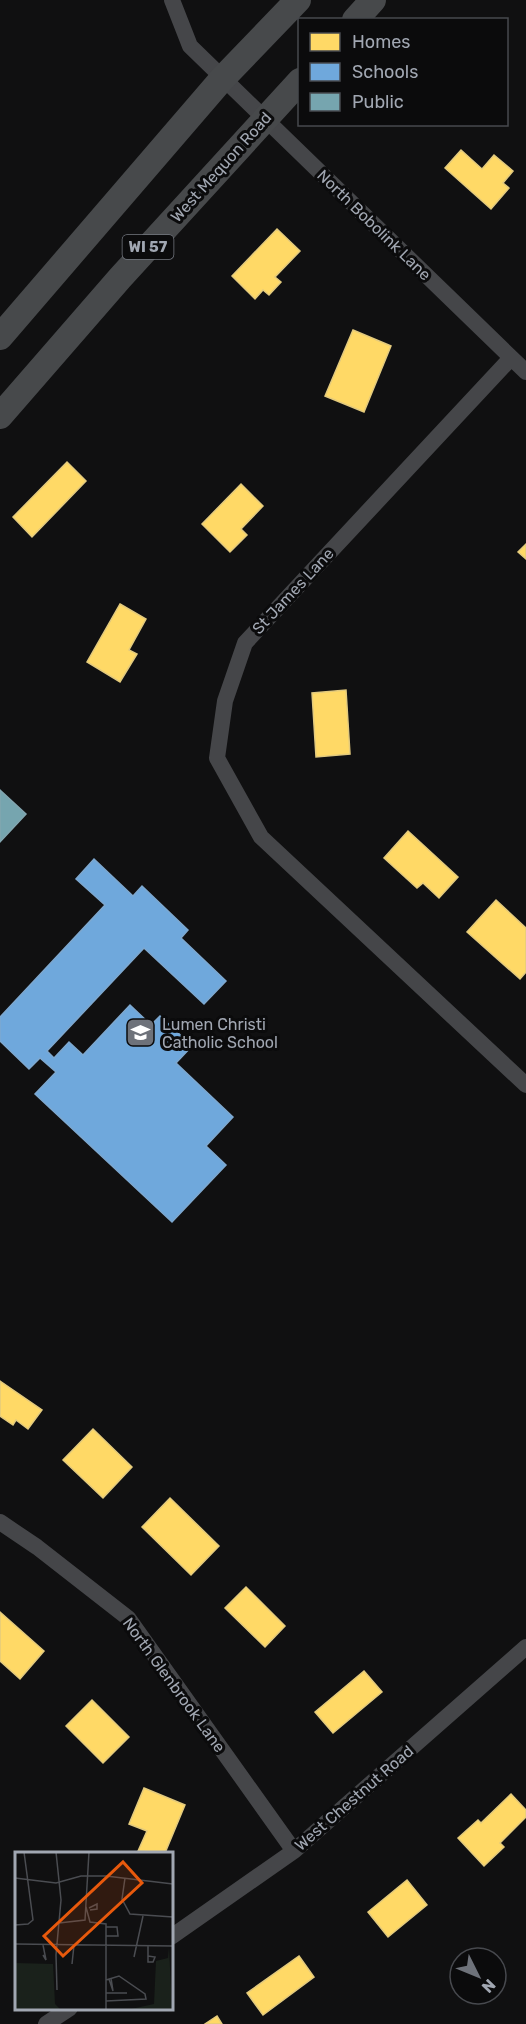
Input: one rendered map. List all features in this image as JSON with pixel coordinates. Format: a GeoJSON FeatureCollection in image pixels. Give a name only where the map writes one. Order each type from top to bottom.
{"type":"FeatureCollection","features":[{"type":"Feature","properties":{"kind":"main road"},"geometry":{"type":"LineString","coordinates":[[0,337],[222,79],[298,0]]}},
{"type":"Feature","properties":{"kind":"main road"},"geometry":{"type":"LineString","coordinates":[[357,18],[373,0]]}},
{"type":"Feature","properties":{"kind":"main road","name":"West Mequon Road"},"geometry":{"type":"LineString","coordinates":[[0,416],[120,278],[298,83]]}},
{"type":"Feature","properties":{"kind":"street","name":"North Bobolink Lane"},"geometry":{"type":"LineString","coordinates":[[172,0],[190,46],[526,372]]}},
{"type":"Feature","properties":{"kind":"street","name":"St James Lane"},"geometry":{"type":"LineString","coordinates":[[511,358],[245,643],[225,701],[217,758],[261,837],[526,1085]]}},
{"type":"Feature","properties":{"kind":"street","name":"North Glenbrook Lane"},"geometry":{"type":"LineString","coordinates":[[0,1522],[37,1547],[128,1618],[294,1851]]}},
{"type":"Feature","properties":{"kind":"street","name":"West Chestnut Road"},"geometry":{"type":"LineString","coordinates":[[172,1936],[294,1851],[526,1647]]}},
{"type":"Feature","properties":{"kind":"street"},"geometry":{"type":"LineString","coordinates":[[46,2024],[67,2009]]}},
{"type":"Feature","properties":{"kind":"building: Homes"},"geometry":{"type":"Polygon","coordinates":[[[461,150],[482,169],[494,155],[513,171],[503,183],[509,188],[491,209],[445,168],[461,150]]]}},
{"type":"Feature","properties":{"kind":"building: Homes"},"geometry":{"type":"Polygon","coordinates":[[[277,229],[300,251],[275,277],[281,282],[269,295],[263,290],[255,299],[232,276],[277,229]]]}},
{"type":"Feature","properties":{"kind":"building: Homes"},"geometry":{"type":"Polygon","coordinates":[[[353,330],[391,346],[364,412],[325,396],[353,330]]]}},
{"type":"Feature","properties":{"kind":"building: Homes"},"geometry":{"type":"Polygon","coordinates":[[[67,462],[86,481],[32,537],[13,517],[67,462]]]}},
{"type":"Feature","properties":{"kind":"building: Homes"},"geometry":{"type":"Polygon","coordinates":[[[241,484],[263,506],[241,529],[247,535],[230,552],[202,524],[241,484]]]}},
{"type":"Feature","properties":{"kind":"building: Homes"},"geometry":{"type":"Polygon","coordinates":[[[526,544],[526,559],[518,552],[526,544]]]}},
{"type":"Feature","properties":{"kind":"building: Homes"},"geometry":{"type":"Polygon","coordinates":[[[120,604],[146,619],[129,650],[137,654],[120,682],[87,662],[120,604]]]}},
{"type":"Feature","properties":{"kind":"building: Homes"},"geometry":{"type":"Polygon","coordinates":[[[346,690],[350,754],[316,757],[312,693],[346,690]]]}},
{"type":"Feature","properties":{"kind":"building: Homes"},"geometry":{"type":"Polygon","coordinates":[[[408,831],[458,877],[439,898],[423,883],[417,888],[384,858],[408,831]]]}},
{"type":"Feature","properties":{"kind":"building: Homes"},"geometry":{"type":"Polygon","coordinates":[[[496,900],[526,928],[526,972],[520,979],[467,932],[496,900]]]}},
{"type":"Feature","properties":{"kind":"building: Homes"},"geometry":{"type":"Polygon","coordinates":[[[0,1381],[42,1410],[28,1429],[16,1420],[13,1425],[0,1416],[0,1381]]]}},
{"type":"Feature","properties":{"kind":"building: Homes"},"geometry":{"type":"Polygon","coordinates":[[[93,1429],[132,1467],[103,1498],[63,1460],[93,1429]]]}},
{"type":"Feature","properties":{"kind":"building: Homes"},"geometry":{"type":"Polygon","coordinates":[[[170,1498],[219,1546],[191,1575],[142,1527],[170,1498]]]}},
{"type":"Feature","properties":{"kind":"building: Homes"},"geometry":{"type":"Polygon","coordinates":[[[246,1587],[285,1626],[265,1647],[225,1608],[246,1587]]]}},
{"type":"Feature","properties":{"kind":"building: Homes"},"geometry":{"type":"Polygon","coordinates":[[[0,1612],[44,1651],[20,1679],[0,1661],[0,1612]]]}},
{"type":"Feature","properties":{"kind":"building: Homes"},"geometry":{"type":"Polygon","coordinates":[[[364,1671],[382,1692],[333,1733],[315,1712],[364,1671]]]}},
{"type":"Feature","properties":{"kind":"building: Homes"},"geometry":{"type":"Polygon","coordinates":[[[92,1700],[129,1737],[103,1763],[66,1726],[92,1700]]]}},
{"type":"Feature","properties":{"kind":"building: Homes"},"geometry":{"type":"Polygon","coordinates":[[[144,1788],[185,1805],[165,1852],[138,1851],[147,1831],[129,1824],[144,1788]]]}},
{"type":"Feature","properties":{"kind":"building: Homes"},"geometry":{"type":"Polygon","coordinates":[[[511,1794],[526,1810],[526,1817],[500,1843],[504,1847],[484,1866],[458,1838],[478,1820],[481,1823],[511,1794]]]}},
{"type":"Feature","properties":{"kind":"building: Homes"},"geometry":{"type":"Polygon","coordinates":[[[407,1880],[427,1905],[388,1937],[368,1912],[407,1880]]]}},
{"type":"Feature","properties":{"kind":"building: Homes"},"geometry":{"type":"Polygon","coordinates":[[[299,1956],[314,1977],[263,2015],[247,1993],[299,1956]]]}},
{"type":"Feature","properties":{"kind":"building: Homes"},"geometry":{"type":"Polygon","coordinates":[[[217,2016],[222,2024],[205,2024],[217,2016]]]}},
{"type":"Feature","properties":{"kind":"building: Schools","name":"Lumen Christi Catholic School"},"geometry":{"type":"Polygon","coordinates":[[[94,859],[133,896],[142,886],[188,930],[181,938],[226,981],[204,1004],[144,948],[47,1051],[54,1058],[69,1042],[83,1055],[130,1005],[151,1025],[160,1016],[192,1046],[176,1063],[233,1117],[206,1146],[226,1165],[172,1222],[35,1094],[56,1072],[40,1058],[29,1069],[0,1041],[0,1017],[105,905],[76,879],[94,859]]]}},
{"type":"Feature","properties":{"kind":"building: Public"},"geometry":{"type":"Polygon","coordinates":[[[0,790],[26,814],[0,842],[0,790]]]}},
{"type":"Feature","properties":{"kind":"place","name":"Lumen Christi Catholic School"},"geometry":{"type":"Point","coordinates":[141,1033]}}]}
